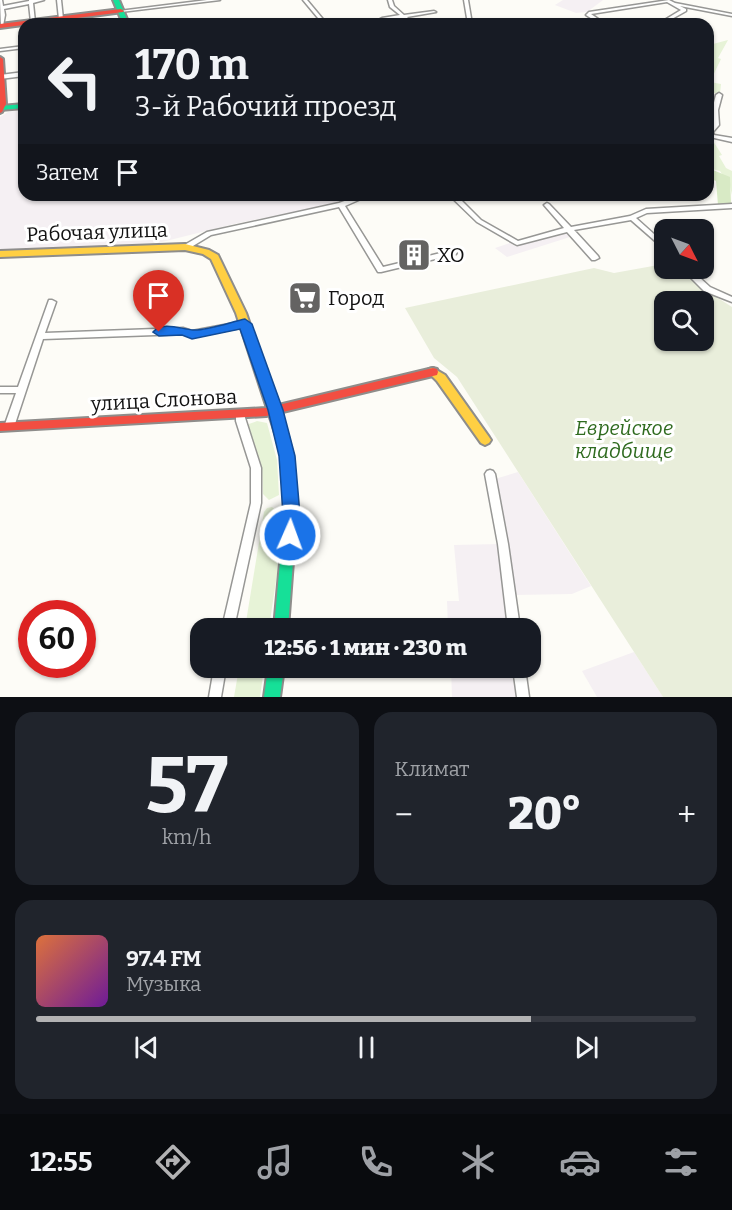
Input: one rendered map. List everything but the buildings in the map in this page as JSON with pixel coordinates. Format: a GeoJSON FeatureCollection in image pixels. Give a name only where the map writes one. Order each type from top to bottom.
{"type":"FeatureCollection","features":[{"type":"Feature","properties":{"kind":"main road"},"geometry":{"type":"LineString","coordinates":[[95,0],[99,11],[96,14]]}},
{"type":"Feature","properties":{"kind":"main road"},"geometry":{"type":"LineString","coordinates":[[116,0],[124,18]]}},
{"type":"Feature","properties":{"kind":"main road"},"geometry":{"type":"LineString","coordinates":[[68,18],[121,11]]}},
{"type":"Feature","properties":{"kind":"main road"},"geometry":{"type":"LineString","coordinates":[[0,26],[18,24]]}},
{"type":"Feature","properties":{"kind":"main road"},"geometry":{"type":"LineString","coordinates":[[0,59],[3,104],[0,109]]}},
{"type":"Feature","properties":{"kind":"main road"},"geometry":{"type":"LineString","coordinates":[[0,109],[18,107]]}},
{"type":"Feature","properties":{"kind":"main road"},"geometry":{"type":"LineString","coordinates":[[185,247],[197,249],[215,257],[245,324],[275,410],[287,456],[292,515],[281,618]]}},
{"type":"Feature","properties":{"kind":"main road","name":"Рабочая улица"},"geometry":{"type":"LineString","coordinates":[[0,254],[185,247]]}},
{"type":"Feature","properties":{"kind":"main road","name":"улица Слонова"},"geometry":{"type":"LineString","coordinates":[[5,427],[275,410],[433,372],[441,378],[485,440]]}},
{"type":"Feature","properties":{"kind":"main road"},"geometry":{"type":"LineString","coordinates":[[272,697],[275,678]]}},
{"type":"Feature","properties":{"kind":"street"},"geometry":{"type":"LineString","coordinates":[[0,0],[0,26]]}},
{"type":"Feature","properties":{"kind":"street"},"geometry":{"type":"LineString","coordinates":[[1,8],[42,0]]}},
{"type":"Feature","properties":{"kind":"street"},"geometry":{"type":"LineString","coordinates":[[59,0],[61,18]]}},
{"type":"Feature","properties":{"kind":"street"},"geometry":{"type":"LineString","coordinates":[[121,11],[218,0]]}},
{"type":"Feature","properties":{"kind":"street"},"geometry":{"type":"LineString","coordinates":[[305,0],[320,18]]}},
{"type":"Feature","properties":{"kind":"street"},"geometry":{"type":"LineString","coordinates":[[390,0],[392,6],[404,16]]}},
{"type":"Feature","properties":{"kind":"street"},"geometry":{"type":"LineString","coordinates":[[466,0],[469,18]]}},
{"type":"Feature","properties":{"kind":"street"},"geometry":{"type":"LineString","coordinates":[[667,0],[684,12],[672,18]]}},
{"type":"Feature","properties":{"kind":"street"},"geometry":{"type":"LineString","coordinates":[[593,18],[588,15],[667,0],[732,15]]}},
{"type":"Feature","properties":{"kind":"street"},"geometry":{"type":"LineString","coordinates":[[32,1],[33,18]]}},
{"type":"Feature","properties":{"kind":"street"},"geometry":{"type":"LineString","coordinates":[[389,18],[434,12]]}},
{"type":"Feature","properties":{"kind":"street"},"geometry":{"type":"LineString","coordinates":[[0,50],[18,48]]}},
{"type":"Feature","properties":{"kind":"street"},"geometry":{"type":"LineString","coordinates":[[1,77],[18,75]]}},
{"type":"Feature","properties":{"kind":"street"},"geometry":{"type":"LineString","coordinates":[[714,128],[719,95]]}},
{"type":"Feature","properties":{"kind":"street"},"geometry":{"type":"LineString","coordinates":[[714,136],[732,140]]}},
{"type":"Feature","properties":{"kind":"street","name":"Рабочая улица"},"geometry":{"type":"LineString","coordinates":[[185,247],[209,233],[351,201]]}},
{"type":"Feature","properties":{"kind":"street"},"geometry":{"type":"LineString","coordinates":[[458,201],[478,221],[517,243],[570,229],[632,218],[646,211],[732,206]]}},
{"type":"Feature","properties":{"kind":"street"},"geometry":{"type":"LineString","coordinates":[[340,205],[381,270],[453,252]]}},
{"type":"Feature","properties":{"kind":"street"},"geometry":{"type":"LineString","coordinates":[[547,205],[595,258]]}},
{"type":"Feature","properties":{"kind":"street"},"geometry":{"type":"LineString","coordinates":[[632,218],[654,237]]}},
{"type":"Feature","properties":{"kind":"street"},"geometry":{"type":"LineString","coordinates":[[696,279],[707,289],[732,300]]}},
{"type":"Feature","properties":{"kind":"street"},"geometry":{"type":"LineString","coordinates":[[5,427],[22,390],[52,302]]}},
{"type":"Feature","properties":{"kind":"street"},"geometry":{"type":"LineString","coordinates":[[40,336],[183,331],[192,334],[245,324]]}},
{"type":"Feature","properties":{"kind":"street"},"geometry":{"type":"LineString","coordinates":[[0,390],[22,390]]}},
{"type":"Feature","properties":{"kind":"street"},"geometry":{"type":"LineString","coordinates":[[230,618],[256,503],[256,468],[240,413]]}},
{"type":"Feature","properties":{"kind":"street"},"geometry":{"type":"LineString","coordinates":[[490,474],[512,618]]}},
{"type":"Feature","properties":{"kind":"street"},"geometry":{"type":"LineString","coordinates":[[215,697],[218,678]]}},
{"type":"Feature","properties":{"kind":"street"},"geometry":{"type":"LineString","coordinates":[[521,678],[524,697]]}},
{"type":"Feature","properties":{"kind":"shaded area"},"geometry":{"type":"Polygon","coordinates":[[[563,0],[603,0],[587,12],[576,13],[555,5],[563,0]]]}},
{"type":"Feature","properties":{"kind":"shaded area"},"geometry":{"type":"Polygon","coordinates":[[[18,110],[18,201],[345,201],[234,224],[158,243],[0,251],[0,117],[8,112],[18,110]]]}},
{"type":"Feature","properties":{"kind":"shaded area"},"geometry":{"type":"Polygon","coordinates":[[[564,231],[570,237],[507,257],[495,248],[510,243],[515,246],[564,231]]]}},
{"type":"Feature","properties":{"kind":"shaded area"},"geometry":{"type":"Polygon","coordinates":[[[518,472],[591,586],[572,594],[515,595],[495,479],[518,472]]]}},
{"type":"Feature","properties":{"kind":"shaded area"},"geometry":{"type":"Polygon","coordinates":[[[499,544],[507,618],[448,618],[447,601],[459,601],[454,545],[499,544]]]}},
{"type":"Feature","properties":{"kind":"shaded area"},"geometry":{"type":"Polygon","coordinates":[[[634,652],[663,697],[597,697],[582,671],[634,652]]]}},
{"type":"Feature","properties":{"kind":"shaded area"},"geometry":{"type":"Polygon","coordinates":[[[451,678],[513,678],[516,697],[452,697],[451,678]]]}},
{"type":"Feature","properties":{"kind":"green space"},"geometry":{"type":"Polygon","coordinates":[[[728,40],[718,58],[721,59],[714,74],[714,44],[728,40]]]}},
{"type":"Feature","properties":{"kind":"green space"},"geometry":{"type":"Polygon","coordinates":[[[714,83],[721,84],[720,94],[714,93],[714,83]]]}},
{"type":"Feature","properties":{"kind":"green space"},"geometry":{"type":"Polygon","coordinates":[[[714,142],[722,155],[719,156],[726,168],[732,171],[732,195],[730,186],[720,171],[714,170],[714,142]]]}},
{"type":"Feature","properties":{"kind":"green space"},"geometry":{"type":"Polygon","coordinates":[[[714,170],[730,177],[731,204],[718,205],[716,181],[714,180],[714,170]]]}},
{"type":"Feature","properties":{"kind":"green space","name":"Еврейское кладбище"},"geometry":{"type":"Polygon","coordinates":[[[654,266],[654,279],[692,279],[707,291],[654,291],[654,351],[714,351],[714,295],[732,307],[732,697],[663,697],[457,377],[434,358],[405,308],[594,268],[614,273],[654,266]]]}},
{"type":"Feature","properties":{"kind":"green space"},"geometry":{"type":"Polygon","coordinates":[[[257,421],[267,423],[277,460],[279,495],[269,500],[263,494],[262,468],[247,428],[249,424],[257,421]]]}},
{"type":"Feature","properties":{"kind":"green space"},"geometry":{"type":"Polygon","coordinates":[[[272,507],[280,514],[277,574],[270,618],[247,618],[264,512],[267,508],[272,507]]]}},
{"type":"Feature","properties":{"kind":"green space"},"geometry":{"type":"Polygon","coordinates":[[[237,678],[263,678],[260,697],[234,697],[237,678]]]}},
{"type":"Feature","properties":{"kind":"traffic: fast"},"geometry":{"type":"LineString","coordinates":[[116,0],[124,18]]}},
{"type":"Feature","properties":{"kind":"traffic: fast"},"geometry":{"type":"LineString","coordinates":[[1,108],[18,107]]}},
{"type":"Feature","properties":{"kind":"traffic: fast"},"geometry":{"type":"LineString","coordinates":[[282,618],[291,508]]}},
{"type":"Feature","properties":{"kind":"traffic: fast"},"geometry":{"type":"LineString","coordinates":[[272,697],[275,678]]}},
{"type":"Feature","properties":{"kind":"traffic: slow"},"geometry":{"type":"LineString","coordinates":[[0,254],[185,247],[206,252],[215,257],[241,313],[282,436],[287,456],[291,508]]}},
{"type":"Feature","properties":{"kind":"traffic: slow"},"geometry":{"type":"LineString","coordinates":[[433,372],[441,378],[485,440]]}},
{"type":"Feature","properties":{"kind":"traffic: jam"},"geometry":{"type":"LineString","coordinates":[[65,18],[121,11]]}},
{"type":"Feature","properties":{"kind":"traffic: jam"},"geometry":{"type":"LineString","coordinates":[[0,26],[18,24]]}},
{"type":"Feature","properties":{"kind":"traffic: jam"},"geometry":{"type":"LineString","coordinates":[[0,59],[3,104],[0,111]]}},
{"type":"Feature","properties":{"kind":"traffic: jam"},"geometry":{"type":"LineString","coordinates":[[0,427],[266,412],[433,372]]}},
{"type":"Feature","properties":{"kind":"place","name":"ХО"},"geometry":{"type":"Point","coordinates":[414,255]}},
{"type":"Feature","properties":{"kind":"place","name":"Город"},"geometry":{"type":"Point","coordinates":[305,298]}},
{"type":"Feature","properties":{"kind":"route"},"geometry":{"type":"LineString","coordinates":[[159,332],[183,331],[192,334],[245,324],[275,410],[287,456],[292,515],[290,535]]}}]}
